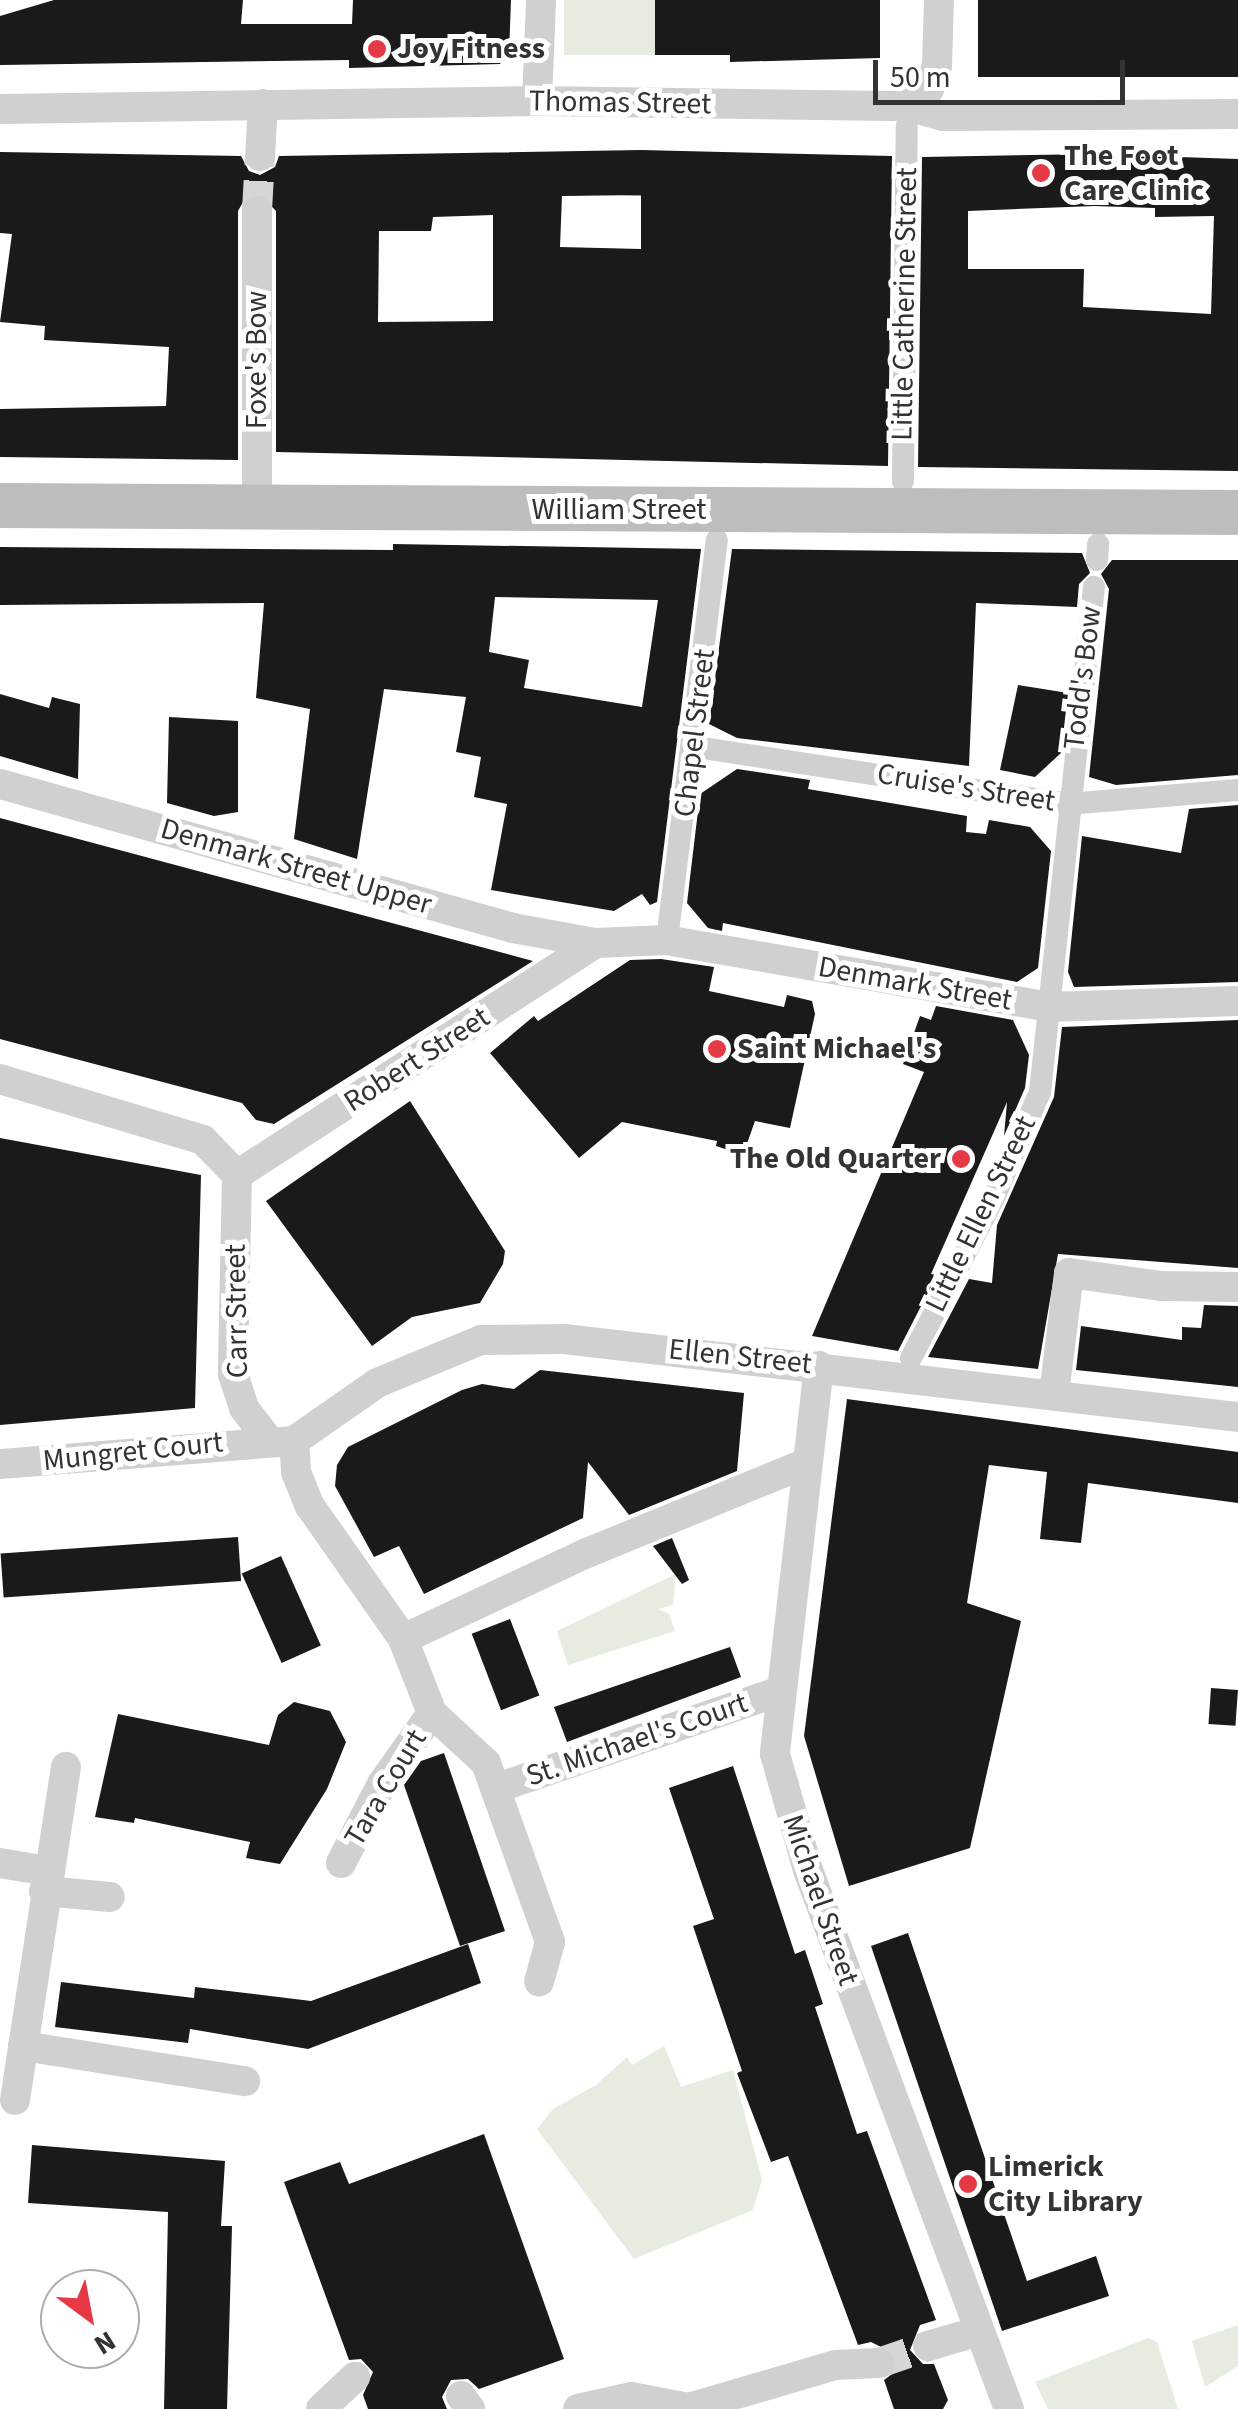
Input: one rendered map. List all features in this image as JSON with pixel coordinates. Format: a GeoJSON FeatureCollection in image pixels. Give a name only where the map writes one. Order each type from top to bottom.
{"type":"FeatureCollection","features":[{"type":"Feature","properties":{"kind":"main road","name":"William Street"},"geometry":{"type":"LineString","coordinates":[[0,506],[1238,512]]}},
{"type":"Feature","properties":{"kind":"street"},"geometry":{"type":"LineString","coordinates":[[537,101],[541,0]]}},
{"type":"Feature","properties":{"kind":"street"},"geometry":{"type":"LineString","coordinates":[[908,116],[929,89],[937,66],[939,0]]}},
{"type":"Feature","properties":{"kind":"street","name":"Thomas Street"},"geometry":{"type":"LineString","coordinates":[[0,108],[537,101],[908,116],[1238,114]]}},
{"type":"Feature","properties":{"kind":"street"},"geometry":{"type":"LineString","coordinates":[[260,156],[263,104]]}},
{"type":"Feature","properties":{"kind":"street","name":"Little Catherine Street"},"geometry":{"type":"LineString","coordinates":[[903,481],[908,116]]}},
{"type":"Feature","properties":{"kind":"street","name":"Foxe's Bow"},"geometry":{"type":"LineString","coordinates":[[257,510],[258,211]]}},
{"type":"Feature","properties":{"kind":"street","name":"Chapel Street"},"geometry":{"type":"LineString","coordinates":[[669,924],[696,746],[717,540]]}},
{"type":"Feature","properties":{"kind":"street","name":"Todd's Bow"},"geometry":{"type":"LineString","coordinates":[[1048,1007],[1066,804],[1094,588]]}},
{"type":"Feature","properties":{"kind":"street","name":"Cruise's Street"},"geometry":{"type":"LineString","coordinates":[[696,746],[1066,804],[1238,790]]}},
{"type":"Feature","properties":{"kind":"street","name":"Denmark Street Upper"},"geometry":{"type":"LineString","coordinates":[[0,784],[514,928],[594,943]]}},
{"type":"Feature","properties":{"kind":"street","name":"Denmark Street"},"geometry":{"type":"LineString","coordinates":[[594,943],[666,940],[879,988],[1048,1007],[1238,1001]]}},
{"type":"Feature","properties":{"kind":"street","name":"Robert Street"},"geometry":{"type":"LineString","coordinates":[[238,1175],[594,943]]}},
{"type":"Feature","properties":{"kind":"street","name":"Little Ellen Street"},"geometry":{"type":"LineString","coordinates":[[911,1358],[993,1200],[1040,1092],[1048,1007]]}},
{"type":"Feature","properties":{"kind":"street"},"geometry":{"type":"LineString","coordinates":[[0,1078],[203,1140],[238,1175]]}},
{"type":"Feature","properties":{"kind":"street","name":"Carr Street"},"geometry":{"type":"LineString","coordinates":[[238,1175],[232,1374],[244,1408],[280,1440]]}},
{"type":"Feature","properties":{"kind":"street"},"geometry":{"type":"LineString","coordinates":[[1054,1394],[1068,1273],[1238,1287]]}},
{"type":"Feature","properties":{"kind":"street","name":"Ellen Street"},"geometry":{"type":"LineString","coordinates":[[280,1440],[377,1383],[480,1340],[564,1339],[1238,1418]]}},
{"type":"Feature","properties":{"kind":"street","name":"Michael Street"},"geometry":{"type":"LineString","coordinates":[[820,1366],[804,1464],[778,1692],[808,1870],[1010,2409]]}},
{"type":"Feature","properties":{"kind":"street"},"geometry":{"type":"LineString","coordinates":[[280,1440],[310,1506],[403,1639],[432,1713],[486,1764],[550,1942],[539,1982]]}},
{"type":"Feature","properties":{"kind":"street","name":"Mungret Court"},"geometry":{"type":"LineString","coordinates":[[0,1464],[280,1440]]}},
{"type":"Feature","properties":{"kind":"street"},"geometry":{"type":"LineString","coordinates":[[403,1639],[587,1553],[804,1464]]}},
{"type":"Feature","properties":{"kind":"street","name":"St. Michael's Court"},"geometry":{"type":"LineString","coordinates":[[497,1788],[778,1692]]}},
{"type":"Feature","properties":{"kind":"street","name":"Tara Court"},"geometry":{"type":"LineString","coordinates":[[341,1863],[382,1784],[432,1713]]}},
{"type":"Feature","properties":{"kind":"street"},"geometry":{"type":"LineString","coordinates":[[15,2100],[66,1767]]}},
{"type":"Feature","properties":{"kind":"street"},"geometry":{"type":"LineString","coordinates":[[0,1863],[46,1881],[110,1897]]}},
{"type":"Feature","properties":{"kind":"street"},"geometry":{"type":"LineString","coordinates":[[23,2046],[245,2081]]}},
{"type":"Feature","properties":{"kind":"street"},"geometry":{"type":"LineString","coordinates":[[928,2346],[979,2331]]}},
{"type":"Feature","properties":{"kind":"street"},"geometry":{"type":"LineString","coordinates":[[578,2409],[631,2398],[689,2408],[834,2365],[878,2363]]}},
{"type":"Feature","properties":{"kind":"street"},"geometry":{"type":"LineString","coordinates":[[321,2409],[355,2377]]}},
{"type":"Feature","properties":{"kind":"shaded area"},"geometry":{"type":"Polygon","coordinates":[[[564,0],[655,0],[655,55],[564,55],[564,0]]]}},
{"type":"Feature","properties":{"kind":"shaded area"},"geometry":{"type":"Polygon","coordinates":[[[676,1574],[673,1605],[658,1609],[669,1614],[675,1631],[568,1665],[557,1631],[676,1574]]]}},
{"type":"Feature","properties":{"kind":"shaded area"},"geometry":{"type":"Polygon","coordinates":[[[664,2046],[681,2087],[733,2070],[762,2180],[753,2210],[634,2259],[537,2129],[553,2109],[596,2085],[627,2057],[632,2065],[664,2046]]]}},
{"type":"Feature","properties":{"kind":"shaded area"},"geometry":{"type":"Polygon","coordinates":[[[1238,2325],[1238,2366],[1205,2387],[1192,2341],[1238,2325]]]}},
{"type":"Feature","properties":{"kind":"shaded area"},"geometry":{"type":"Polygon","coordinates":[[[1148,2338],[1157,2342],[1178,2409],[1048,2409],[1035,2382],[1148,2338]]]}},
{"type":"Feature","properties":{"kind":"building"},"geometry":{"type":"Polygon","coordinates":[[[54,0],[243,0],[241,24],[352,24],[353,0],[511,0],[509,54],[500,64],[349,68],[349,60],[0,65],[0,16],[54,0]]]}},
{"type":"Feature","properties":{"kind":"building"},"geometry":{"type":"Polygon","coordinates":[[[655,0],[880,0],[880,58],[730,62],[730,55],[655,55],[655,0]]]}},
{"type":"Feature","properties":{"kind":"building"},"geometry":{"type":"Polygon","coordinates":[[[978,0],[1238,0],[1238,77],[978,77],[978,0]]]}},
{"type":"Feature","properties":{"kind":"building"},"geometry":{"type":"Polygon","coordinates":[[[641,150],[892,156],[888,466],[276,452],[276,211],[258,192],[247,195],[238,211],[238,460],[0,457],[0,409],[166,406],[169,347],[44,340],[45,326],[0,322],[12,234],[0,233],[0,152],[241,156],[249,171],[260,175],[275,167],[279,156],[641,150]],[[641,195],[562,196],[560,247],[641,249],[641,195]],[[493,215],[433,217],[431,231],[379,231],[378,322],[493,321],[493,215]]]}},
{"type":"Feature","properties":{"kind":"building"},"geometry":{"type":"Polygon","coordinates":[[[1094,154],[1238,159],[1238,471],[918,467],[922,157],[1094,154]],[[1155,208],[968,211],[968,269],[1084,269],[1083,307],[1211,314],[1214,216],[1155,217],[1155,208]]]}},
{"type":"Feature","properties":{"kind":"building"},"geometry":{"type":"Polygon","coordinates":[[[393,544],[701,549],[657,902],[650,905],[642,894],[614,911],[491,890],[507,804],[474,797],[481,757],[456,752],[466,697],[384,689],[357,859],[294,839],[310,709],[256,698],[264,603],[0,605],[0,547],[393,550],[393,544]],[[495,597],[489,652],[529,660],[524,688],[642,707],[658,600],[495,597]]]}},
{"type":"Feature","properties":{"kind":"building"},"geometry":{"type":"Polygon","coordinates":[[[732,549],[1082,553],[1090,573],[1079,584],[1077,607],[976,603],[969,766],[737,738],[709,724],[732,549]]]}},
{"type":"Feature","properties":{"kind":"building"},"geometry":{"type":"Polygon","coordinates":[[[1112,560],[1238,560],[1238,775],[1116,785],[1089,777],[1109,589],[1101,574],[1112,560]]]}},
{"type":"Feature","properties":{"kind":"building"},"geometry":{"type":"Polygon","coordinates":[[[1018,685],[1068,693],[1061,753],[1035,777],[1000,770],[1018,685]]]}},
{"type":"Feature","properties":{"kind":"building"},"geometry":{"type":"Polygon","coordinates":[[[0,694],[49,708],[52,697],[80,704],[78,779],[0,756],[0,694]]]}},
{"type":"Feature","properties":{"kind":"building"},"geometry":{"type":"Polygon","coordinates":[[[169,717],[238,721],[238,812],[214,816],[167,803],[169,717]]]}},
{"type":"Feature","properties":{"kind":"building"},"geometry":{"type":"Polygon","coordinates":[[[737,769],[810,780],[808,789],[967,816],[966,832],[986,834],[989,820],[1030,827],[1051,851],[1038,968],[1017,982],[723,923],[722,931],[708,928],[687,903],[700,794],[737,769]]]}},
{"type":"Feature","properties":{"kind":"building"},"geometry":{"type":"Polygon","coordinates":[[[1238,805],[1238,982],[1074,987],[1068,972],[1082,836],[1181,853],[1189,809],[1238,805]]]}},
{"type":"Feature","properties":{"kind":"building"},"geometry":{"type":"Polygon","coordinates":[[[0,818],[533,961],[274,1124],[256,1120],[242,1103],[0,1039],[0,818]]]}},
{"type":"Feature","properties":{"kind":"building"},"geometry":{"type":"Polygon","coordinates":[[[661,959],[714,967],[709,991],[784,1007],[787,995],[812,1001],[815,1014],[790,1128],[755,1121],[743,1155],[716,1146],[717,1141],[622,1122],[579,1158],[490,1053],[534,1016],[538,1021],[630,960],[661,959]]]}},
{"type":"Feature","properties":{"kind":"building"},"geometry":{"type":"Polygon","coordinates":[[[936,1006],[1013,1020],[1029,1055],[1025,1088],[1004,1136],[1007,1102],[931,1274],[937,1275],[898,1351],[812,1336],[924,1072],[903,1064],[920,1016],[931,1020],[936,1006]]]}},
{"type":"Feature","properties":{"kind":"building"},"geometry":{"type":"Polygon","coordinates":[[[1238,1020],[1238,1268],[1058,1254],[1038,1369],[928,1357],[969,1279],[992,1283],[997,1225],[1054,1097],[1062,1027],[1238,1020]]]}},
{"type":"Feature","properties":{"kind":"building"},"geometry":{"type":"Polygon","coordinates":[[[410,1101],[505,1251],[503,1264],[480,1303],[412,1317],[372,1346],[266,1201],[410,1101]]]}},
{"type":"Feature","properties":{"kind":"building"},"geometry":{"type":"Polygon","coordinates":[[[0,1138],[201,1175],[195,1408],[0,1425],[0,1138]]]}},
{"type":"Feature","properties":{"kind":"building"},"geometry":{"type":"Polygon","coordinates":[[[1204,1305],[1238,1306],[1238,1387],[1076,1370],[1081,1326],[1182,1340],[1182,1327],[1201,1328],[1204,1305]]]}},
{"type":"Feature","properties":{"kind":"building"},"geometry":{"type":"Polygon","coordinates":[[[540,1370],[744,1393],[737,1471],[629,1515],[588,1462],[583,1518],[424,1594],[399,1546],[374,1557],[335,1486],[337,1465],[348,1447],[462,1390],[482,1384],[514,1389],[540,1370]]]}},
{"type":"Feature","properties":{"kind":"building"},"geometry":{"type":"Polygon","coordinates":[[[847,1399],[1238,1452],[1238,1503],[1088,1483],[1081,1543],[1040,1539],[1047,1472],[989,1465],[967,1603],[1021,1621],[970,1848],[849,1886],[804,1736],[847,1399]]]}},
{"type":"Feature","properties":{"kind":"building"},"geometry":{"type":"Polygon","coordinates":[[[238,1537],[241,1581],[4,1597],[1,1554],[238,1537]]]}},
{"type":"Feature","properties":{"kind":"building"},"geometry":{"type":"Polygon","coordinates":[[[672,1538],[689,1580],[682,1584],[653,1546],[672,1538]]]}},
{"type":"Feature","properties":{"kind":"building"},"geometry":{"type":"Polygon","coordinates":[[[281,1556],[321,1646],[282,1663],[242,1573],[281,1556]]]}},
{"type":"Feature","properties":{"kind":"building"},"geometry":{"type":"Polygon","coordinates":[[[510,1619],[539,1696],[501,1710],[472,1634],[510,1619]]]}},
{"type":"Feature","properties":{"kind":"building"},"geometry":{"type":"Polygon","coordinates":[[[730,1647],[741,1677],[567,1742],[554,1707],[730,1647]]]}},
{"type":"Feature","properties":{"kind":"building"},"geometry":{"type":"Polygon","coordinates":[[[1211,1688],[1238,1690],[1235,1726],[1208,1724],[1211,1688]]]}},
{"type":"Feature","properties":{"kind":"building"},"geometry":{"type":"Polygon","coordinates":[[[294,1702],[330,1711],[346,1742],[327,1789],[280,1864],[246,1858],[250,1842],[135,1818],[134,1823],[95,1817],[118,1714],[269,1745],[278,1715],[294,1702]]]}},
{"type":"Feature","properties":{"kind":"building"},"geometry":{"type":"Polygon","coordinates":[[[444,1753],[505,1931],[460,1946],[404,1785],[421,1761],[444,1753]]]}},
{"type":"Feature","properties":{"kind":"building"},"geometry":{"type":"Polygon","coordinates":[[[733,1766],[795,1954],[805,1950],[823,2004],[815,2007],[857,2134],[867,2131],[936,2320],[920,2325],[910,2350],[923,2364],[934,2364],[948,2400],[943,2409],[894,2409],[884,2380],[896,2371],[895,2354],[871,2342],[858,2345],[788,2156],[771,2162],[737,2073],[742,2071],[693,1926],[714,1919],[669,1788],[733,1766]]]}},
{"type":"Feature","properties":{"kind":"building","name":"Limerick City Library"},"geometry":{"type":"Polygon","coordinates":[[[908,1933],[1027,2281],[1096,2256],[1109,2296],[1002,2331],[871,1946],[908,1933]]]}},
{"type":"Feature","properties":{"kind":"building"},"geometry":{"type":"Polygon","coordinates":[[[468,1944],[481,1983],[308,2049],[190,2029],[188,2043],[55,2027],[61,1982],[194,1998],[195,1987],[311,2001],[468,1944]]]}},
{"type":"Feature","properties":{"kind":"building"},"geometry":{"type":"Polygon","coordinates":[[[484,2134],[564,2359],[479,2389],[468,2379],[451,2380],[442,2397],[447,2409],[368,2409],[363,2395],[373,2372],[361,2359],[349,2360],[284,2182],[340,2162],[349,2184],[484,2134]]]}},
{"type":"Feature","properties":{"kind":"building"},"geometry":{"type":"Polygon","coordinates":[[[32,2145],[225,2161],[221,2226],[232,2226],[227,2409],[164,2409],[168,2212],[28,2203],[32,2145]]]}},
{"type":"Feature","properties":{"kind":"tunnel"},"geometry":{"type":"LineString","coordinates":[[257,211],[260,156]]}},
{"type":"Feature","properties":{"kind":"tunnel"},"geometry":{"type":"LineString","coordinates":[[879,2363],[928,2346]]}},
{"type":"Feature","properties":{"kind":"place","name":"Joy Fitness"},"geometry":{"type":"Point","coordinates":[377,49]}},
{"type":"Feature","properties":{"kind":"place","name":"The Foot Care Clinic"},"geometry":{"type":"Point","coordinates":[1041,173]}},
{"type":"Feature","properties":{"kind":"place","name":"Saint Michael's"},"geometry":{"type":"Point","coordinates":[717,1049]}},
{"type":"Feature","properties":{"kind":"place","name":"The Old Quarter"},"geometry":{"type":"Point","coordinates":[961,1159]}},
{"type":"Feature","properties":{"kind":"place","name":"Limerick City Library"},"geometry":{"type":"Point","coordinates":[968,2184]}}]}
